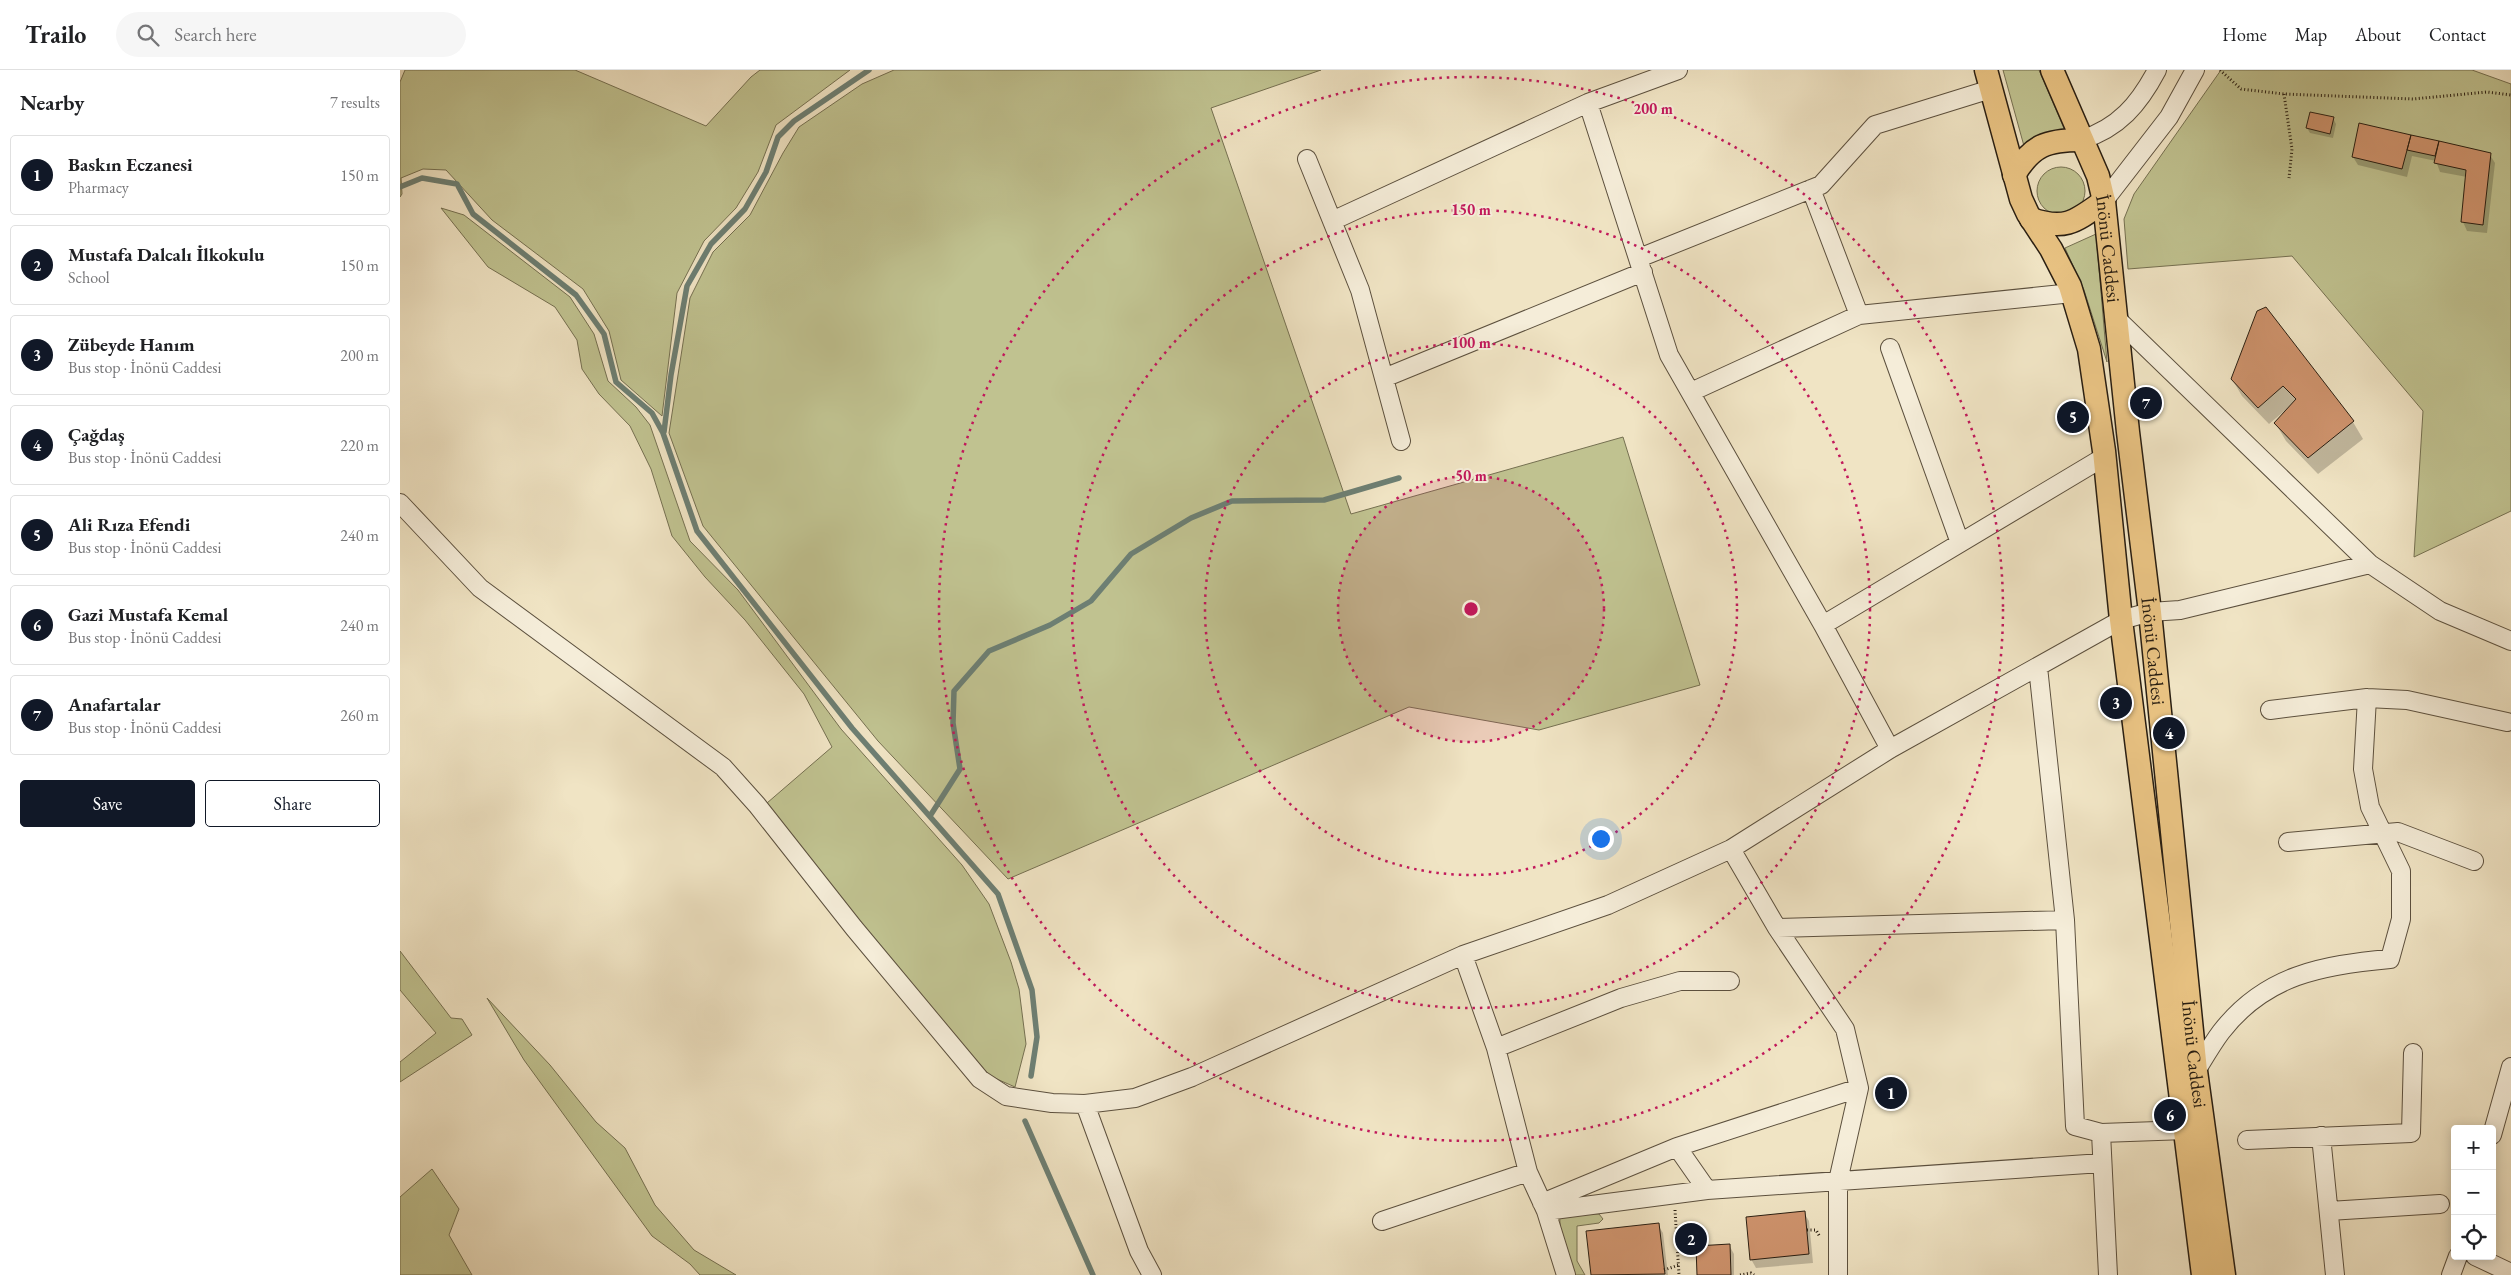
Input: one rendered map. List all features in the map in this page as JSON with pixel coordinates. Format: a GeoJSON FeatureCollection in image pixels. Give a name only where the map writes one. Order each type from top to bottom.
{"type":"FeatureCollection","features":[{"type":"Feature","properties":{"kind":"main road"},"geometry":{"type":"LineString","coordinates":[[2014,175],[2033,150],[2050,142],[2081,140],[2052,70]]}},
{"type":"Feature","properties":{"kind":"main road"},"geometry":{"type":"LineString","coordinates":[[1989,80],[2014,175]]}},
{"type":"Feature","properties":{"kind":"main road","name":"İnönü Caddesi"},"geometry":{"type":"LineString","coordinates":[[2081,140],[2098,176],[2104,201],[2150,612],[2196,1071],[2224,1275]]}},
{"type":"Feature","properties":{"kind":"main road","name":"İnönü Caddesi"},"geometry":{"type":"LineString","coordinates":[[2014,175],[2021,199],[2031,219],[2051,249],[2072,293],[2089,349],[2104,457],[2121,620],[2203,1275]]}},
{"type":"Feature","properties":{"kind":"main road"},"geometry":{"type":"LineString","coordinates":[[2031,219],[2051,226],[2063,224],[2082,217],[2104,201]]}},
{"type":"Feature","properties":{"kind":"street"},"geometry":{"type":"LineString","coordinates":[[1332,221],[1588,103],[1678,70]]}},
{"type":"Feature","properties":{"kind":"street"},"geometry":{"type":"LineString","coordinates":[[2081,140],[2097,135],[2123,119],[2146,90],[2157,70]]}},
{"type":"Feature","properties":{"kind":"street"},"geometry":{"type":"LineString","coordinates":[[2104,201],[2169,117],[2194,70]]}},
{"type":"Feature","properties":{"kind":"street"},"geometry":{"type":"LineString","coordinates":[[1384,378],[1821,185],[1875,125],[1989,80]]}},
{"type":"Feature","properties":{"kind":"street"},"geometry":{"type":"LineString","coordinates":[[1588,103],[1669,355],[1823,625],[1890,749]]}},
{"type":"Feature","properties":{"kind":"street"},"geometry":{"type":"LineString","coordinates":[[1307,159],[1360,290],[1401,441]]}},
{"type":"Feature","properties":{"kind":"street"},"geometry":{"type":"LineString","coordinates":[[1811,189],[1859,315]]}},
{"type":"Feature","properties":{"kind":"street"},"geometry":{"type":"LineString","coordinates":[[1691,392],[1859,315],[2072,293]]}},
{"type":"Feature","properties":{"kind":"street"},"geometry":{"type":"LineString","coordinates":[[2117,319],[2370,564],[2440,611],[2511,641]]}},
{"type":"Feature","properties":{"kind":"street"},"geometry":{"type":"LineString","coordinates":[[1890,348],[1960,543]]}},
{"type":"Feature","properties":{"kind":"street"},"geometry":{"type":"LineString","coordinates":[[1823,625],[2104,457]]}},
{"type":"Feature","properties":{"kind":"street"},"geometry":{"type":"LineString","coordinates":[[400,503],[480,588],[723,767],[757,805],[854,928],[980,1079],[1006,1096],[1052,1103],[1085,1104],[1136,1098],[1192,1077],[1464,955],[1608,904],[1731,849],[1890,749],[2121,620],[2150,612],[2180,610],[2370,564]]}},
{"type":"Feature","properties":{"kind":"street"},"geometry":{"type":"LineString","coordinates":[[2038,667],[2065,920],[2075,1126],[2101,1134],[2186,1130]]}},
{"type":"Feature","properties":{"kind":"street"},"geometry":{"type":"LineString","coordinates":[[2196,1071],[2220,1032],[2260,993],[2283,980],[2310,971],[2356,962],[2390,959],[2401,919],[2401,871],[2370,807],[2363,769],[2367,698]]}},
{"type":"Feature","properties":{"kind":"street"},"geometry":{"type":"LineString","coordinates":[[2270,710],[2367,698],[2407,700],[2508,722]]}},
{"type":"Feature","properties":{"kind":"street"},"geometry":{"type":"LineString","coordinates":[[2288,842],[2398,832],[2474,861]]}},
{"type":"Feature","properties":{"kind":"street"},"geometry":{"type":"LineString","coordinates":[[1731,849],[1777,928],[1845,1030],[1859,1088],[1838,1181],[1838,1275]]}},
{"type":"Feature","properties":{"kind":"street"},"geometry":{"type":"LineString","coordinates":[[1777,928],[2065,920]]}},
{"type":"Feature","properties":{"kind":"street"},"geometry":{"type":"LineString","coordinates":[[1464,955],[1496,1048],[1528,1172],[1544,1207],[1566,1275]]}},
{"type":"Feature","properties":{"kind":"street"},"geometry":{"type":"LineString","coordinates":[[1496,1048],[1621,998],[1680,981],[1730,981]]}},
{"type":"Feature","properties":{"kind":"street"},"geometry":{"type":"LineString","coordinates":[[2247,1140],[2411,1133],[2414,1052]]}},
{"type":"Feature","properties":{"kind":"street"},"geometry":{"type":"LineString","coordinates":[[2495,1125],[2511,1067]]}},
{"type":"Feature","properties":{"kind":"street"},"geometry":{"type":"LineString","coordinates":[[1544,1207],[1677,1147],[1859,1088]]}},
{"type":"Feature","properties":{"kind":"street"},"geometry":{"type":"LineString","coordinates":[[1085,1104],[1140,1251],[1152,1275]]}},
{"type":"Feature","properties":{"kind":"street"},"geometry":{"type":"LineString","coordinates":[[2101,1134],[2108,1275]]}},
{"type":"Feature","properties":{"kind":"street"},"geometry":{"type":"LineString","coordinates":[[2321,1136],[2335,1275]]}},
{"type":"Feature","properties":{"kind":"street"},"geometry":{"type":"LineString","coordinates":[[1677,1147],[1707,1190]]}},
{"type":"Feature","properties":{"kind":"street"},"geometry":{"type":"LineString","coordinates":[[1544,1207],[1707,1190],[2102,1163]]}},
{"type":"Feature","properties":{"kind":"street"},"geometry":{"type":"LineString","coordinates":[[1382,1221],[1528,1172]]}},
{"type":"Feature","properties":{"kind":"street"},"geometry":{"type":"LineString","coordinates":[[2328,1211],[2440,1204]]}},
{"type":"Feature","properties":{"kind":"street"},"geometry":{"type":"LineString","coordinates":[[2451,1275],[2457,1260]]}},
{"type":"Feature","properties":{"kind":"street"},"geometry":{"type":"LineString","coordinates":[[2483,1260],[2511,1273]]}},
{"type":"Feature","properties":{"kind":"path"},"geometry":{"type":"LineString","coordinates":[[2220,70],[2241,89],[2284,94],[2413,98],[2487,92],[2511,95]]}},
{"type":"Feature","properties":{"kind":"path"},"geometry":{"type":"LineString","coordinates":[[2284,94],[2292,149],[2289,178]]}},
{"type":"Feature","properties":{"kind":"path"},"geometry":{"type":"LineString","coordinates":[[1673,1194],[1679,1275]]}},
{"type":"Feature","properties":{"kind":"path"},"geometry":{"type":"LineString","coordinates":[[1806,1230],[1816,1230],[1820,1239]]}},
{"type":"Feature","properties":{"kind":"path"},"geometry":{"type":"LineString","coordinates":[[1664,1270],[1679,1265]]}},
{"type":"Feature","properties":{"kind":"path"},"geometry":{"type":"LineString","coordinates":[[1740,1275],[1751,1272],[1754,1275]]}},
{"type":"Feature","properties":{"kind":"green space"},"geometry":{"type":"Polygon","coordinates":[[[405,70],[575,70],[706,126],[751,77],[760,70],[850,70],[776,125],[758,172],[736,208],[704,241],[677,293],[662,416],[621,380],[609,331],[583,289],[492,220],[446,170],[423,169],[401,178],[402,194],[400,197],[400,82],[405,70]]]}},
{"type":"Feature","properties":{"kind":"green space"},"geometry":{"type":"Polygon","coordinates":[[[894,70],[1321,70],[1211,108],[1351,514],[1623,437],[1700,685],[1539,730],[1409,707],[1008,879],[878,741],[703,526],[669,433],[690,298],[713,252],[750,215],[799,127],[862,84],[894,70]]]}},
{"type":"Feature","properties":{"kind":"green space"},"geometry":{"type":"Polygon","coordinates":[[[2003,70],[2039,70],[2066,133],[2024,146],[2003,70]]]}},
{"type":"Feature","properties":{"kind":"green space"},"geometry":{"type":"Polygon","coordinates":[[[2221,70],[2472,70],[2511,84],[2511,511],[2414,557],[2423,411],[2292,256],[2128,269],[2124,219],[2134,194],[2221,70]]]}},
{"type":"Feature","properties":{"kind":"green space"},"geometry":{"type":"Polygon","coordinates":[[[2056,167],[2066,167],[2078,174],[2085,186],[2085,196],[2078,208],[2066,215],[2056,215],[2048,211],[2041,204],[2037,196],[2037,186],[2041,178],[2048,171],[2056,167]]]}},
{"type":"Feature","properties":{"kind":"green space"},"geometry":{"type":"Polygon","coordinates":[[[441,208],[464,215],[570,297],[594,334],[608,381],[636,407],[650,425],[690,541],[738,590],[841,729],[962,865],[989,904],[1019,989],[1026,1044],[1015,1087],[990,1076],[846,911],[767,803],[832,747],[804,694],[745,620],[705,577],[672,536],[651,469],[630,426],[599,394],[582,369],[577,340],[555,307],[488,267],[441,208]]]}},
{"type":"Feature","properties":{"kind":"green space"},"geometry":{"type":"Polygon","coordinates":[[[2096,234],[2107,362],[2084,290],[2065,248],[2096,234]]]}},
{"type":"Feature","properties":{"kind":"green space"},"geometry":{"type":"Polygon","coordinates":[[[400,951],[451,1018],[462,1019],[472,1035],[400,1082],[400,1062],[436,1033],[400,990],[400,951]]]}},
{"type":"Feature","properties":{"kind":"green space"},"geometry":{"type":"Polygon","coordinates":[[[487,998],[550,1065],[596,1122],[625,1148],[655,1205],[694,1250],[736,1275],[700,1275],[690,1264],[652,1236],[524,1060],[487,998]]]}},
{"type":"Feature","properties":{"kind":"green space"},"geometry":{"type":"Polygon","coordinates":[[[432,1169],[459,1209],[449,1235],[472,1275],[400,1275],[400,1197],[432,1169]]]}},
{"type":"Feature","properties":{"kind":"green space"},"geometry":{"type":"Polygon","coordinates":[[[1560,1213],[1599,1214],[1603,1219],[1599,1223],[1577,1226],[1577,1261],[1585,1275],[1575,1275],[1564,1258],[1560,1213]]]}},
{"type":"Feature","properties":{"kind":"building"},"geometry":{"type":"Polygon","coordinates":[[[2310,112],[2334,117],[2330,134],[2306,128],[2310,112]]]}},
{"type":"Feature","properties":{"kind":"building"},"geometry":{"type":"Polygon","coordinates":[[[2359,123],[2411,135],[2402,169],[2352,157],[2359,123]]]}},
{"type":"Feature","properties":{"kind":"building"},"geometry":{"type":"Polygon","coordinates":[[[2411,135],[2439,141],[2435,156],[2407,150],[2411,135]]]}},
{"type":"Feature","properties":{"kind":"building"},"geometry":{"type":"Polygon","coordinates":[[[2439,141],[2491,153],[2483,225],[2461,222],[2466,170],[2434,163],[2439,141]]]}},
{"type":"Feature","properties":{"kind":"building"},"geometry":{"type":"Polygon","coordinates":[[[2266,307],[2354,421],[2308,458],[2274,423],[2296,399],[2283,386],[2258,408],[2231,379],[2257,311],[2266,307]]]}},
{"type":"Feature","properties":{"kind":"building"},"geometry":{"type":"Polygon","coordinates":[[[1805,1211],[1809,1254],[1750,1260],[1746,1217],[1805,1211]]]}},
{"type":"Feature","properties":{"kind":"building"},"geometry":{"type":"Polygon","coordinates":[[[1659,1223],[1665,1274],[1591,1275],[1586,1231],[1659,1223]]]}},
{"type":"Feature","properties":{"kind":"building"},"geometry":{"type":"Polygon","coordinates":[[[1730,1244],[1731,1275],[1697,1275],[1696,1246],[1730,1244]]]}},
{"type":"Feature","properties":{"kind":"waterway"},"geometry":{"type":"LineString","coordinates":[[664,432],[671,375],[687,286],[711,244],[745,209],[766,172],[778,137],[794,121],[869,70]]}},
{"type":"Feature","properties":{"kind":"waterway"},"geometry":{"type":"LineString","coordinates":[[400,187],[422,178],[457,184],[473,214],[576,295],[604,334],[616,382],[652,413],[663,433],[697,531],[852,728],[998,894],[1032,990],[1037,1037],[1031,1076]]}},
{"type":"Feature","properties":{"kind":"waterway"},"geometry":{"type":"LineString","coordinates":[[930,816],[960,769],[953,723],[954,691],[989,651],[1050,625],[1091,601],[1131,554],[1191,518],[1232,501],[1324,500],[1399,478]]}},
{"type":"Feature","properties":{"kind":"waterway"},"geometry":{"type":"LineString","coordinates":[[1025,1121],[1093,1275]]}},
{"type":"Feature","properties":{"kind":"place","name":"Anafartalar"},"geometry":{"type":"Point","coordinates":[2146,403]}},
{"type":"Feature","properties":{"kind":"place","name":"Ali Rıza Efendi"},"geometry":{"type":"Point","coordinates":[2073,417]}},
{"type":"Feature","properties":{"kind":"place","name":"Zübeyde Hanım"},"geometry":{"type":"Point","coordinates":[2116,703]}},
{"type":"Feature","properties":{"kind":"place","name":"Çağdaş"},"geometry":{"type":"Point","coordinates":[2169,733]}},
{"type":"Feature","properties":{"kind":"place","name":"Baskın Eczanesi"},"geometry":{"type":"Point","coordinates":[1891,1093]}},
{"type":"Feature","properties":{"kind":"place","name":"Gazi Mustafa Kemal"},"geometry":{"type":"Point","coordinates":[2170,1115]}},
{"type":"Feature","properties":{"kind":"place","name":"Mustafa Dalcalı İlkokulu"},"geometry":{"type":"Point","coordinates":[1691,1239]}}]}
